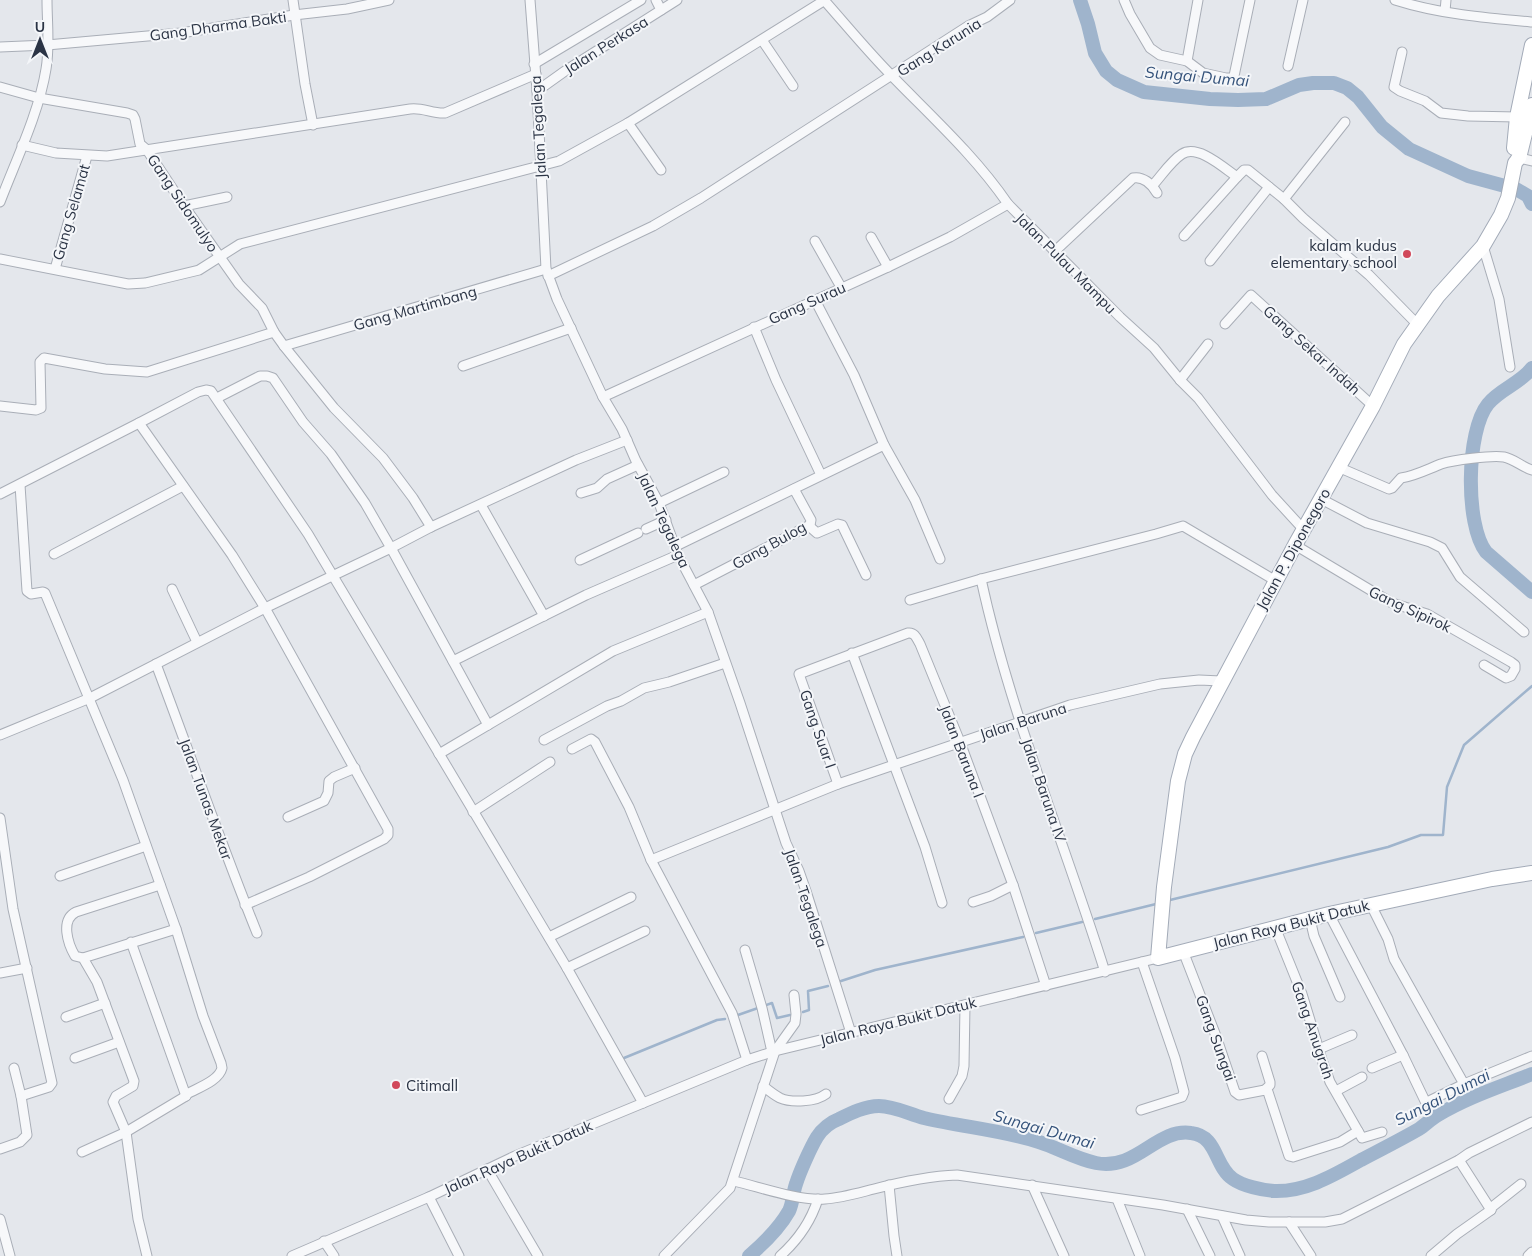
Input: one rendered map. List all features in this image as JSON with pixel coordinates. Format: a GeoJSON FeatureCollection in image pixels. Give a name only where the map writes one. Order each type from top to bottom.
{"type":"FeatureCollection","features":[{"type":"Feature","properties":{"kind":"main road"},"geometry":{"type":"LineString","coordinates":[[1528,113],[1532,45]]}},
{"type":"Feature","properties":{"kind":"main road","name":"Jalan P. Diponegoro"},"geometry":{"type":"LineString","coordinates":[[1158,958],[1164,887],[1181,767],[1193,737],[1221,681],[1373,406],[1404,344],[1438,296],[1483,246],[1501,215],[1519,162],[1528,113]]}},
{"type":"Feature","properties":{"kind":"main road","name":"Jalan Raya Bukit Datuk"},"geometry":{"type":"LineString","coordinates":[[1158,958],[1329,914],[1502,877],[1532,873]]}},
{"type":"Feature","properties":{"kind":"street"},"geometry":{"type":"LineString","coordinates":[[0,202],[3,184],[22,145],[46,72],[48,44],[47,0]]}},
{"type":"Feature","properties":{"kind":"street"},"geometry":{"type":"LineString","coordinates":[[293,0],[313,124]]}},
{"type":"Feature","properties":{"kind":"street","name":"Gang Dharma Bakti"},"geometry":{"type":"LineString","coordinates":[[0,47],[181,33],[294,15],[347,4],[389,0]]}},
{"type":"Feature","properties":{"kind":"street","name":"Jalan Tegalega"},"geometry":{"type":"LineString","coordinates":[[530,0],[547,273],[557,299],[603,397],[659,503],[677,550],[708,612],[786,844],[801,878],[851,1033]]}},
{"type":"Feature","properties":{"kind":"street"},"geometry":{"type":"LineString","coordinates":[[534,64],[641,0]]}},
{"type":"Feature","properties":{"kind":"street"},"geometry":{"type":"LineString","coordinates":[[656,0],[661,10]]}},
{"type":"Feature","properties":{"kind":"street","name":"Jalan Perkasa"},"geometry":{"type":"LineString","coordinates":[[537,91],[565,71],[677,0]]}},
{"type":"Feature","properties":{"kind":"street"},"geometry":{"type":"LineString","coordinates":[[0,259],[128,284],[138,284],[199,270],[240,244],[559,162],[628,123],[825,0]]}},
{"type":"Feature","properties":{"kind":"street","name":"Jalan Pulau Mampu"},"geometry":{"type":"LineString","coordinates":[[825,0],[891,76],[968,152],[1008,204],[1054,252],[1154,348],[1180,380],[1198,398],[1272,495],[1304,530]]}},
{"type":"Feature","properties":{"kind":"street","name":"Gang Karunia"},"geometry":{"type":"LineString","coordinates":[[547,273],[672,215],[968,26],[988,17],[1010,0]]}},
{"type":"Feature","properties":{"kind":"street"},"geometry":{"type":"LineString","coordinates":[[1124,0],[1150,48],[1160,55],[1187,61],[1203,73],[1226,78],[1234,76],[1250,0]]}},
{"type":"Feature","properties":{"kind":"street"},"geometry":{"type":"LineString","coordinates":[[1187,61],[1198,0]]}},
{"type":"Feature","properties":{"kind":"street"},"geometry":{"type":"LineString","coordinates":[[1288,66],[1303,0]]}},
{"type":"Feature","properties":{"kind":"street"},"geometry":{"type":"LineString","coordinates":[[1395,0],[1424,8],[1483,18],[1532,22]]}},
{"type":"Feature","properties":{"kind":"street"},"geometry":{"type":"LineString","coordinates":[[1444,11],[1446,0]]}},
{"type":"Feature","properties":{"kind":"street"},"geometry":{"type":"LineString","coordinates":[[762,40],[793,86]]}},
{"type":"Feature","properties":{"kind":"street"},"geometry":{"type":"LineString","coordinates":[[1402,52],[1394,87],[1424,101],[1442,113],[1468,116],[1528,113]]}},
{"type":"Feature","properties":{"kind":"street"},"geometry":{"type":"LineString","coordinates":[[22,145],[56,153],[107,156],[415,108],[445,113],[536,74]]}},
{"type":"Feature","properties":{"kind":"street"},"geometry":{"type":"LineString","coordinates":[[0,87],[39,98]]}},
{"type":"Feature","properties":{"kind":"street","name":"Gang Sidomulyo"},"geometry":{"type":"LineString","coordinates":[[39,98],[131,114],[136,119],[140,144],[147,150],[239,284],[262,308],[274,332],[284,346],[334,408],[383,458],[413,498],[431,527]]}},
{"type":"Feature","properties":{"kind":"street"},"geometry":{"type":"LineString","coordinates":[[1284,199],[1345,122]]}},
{"type":"Feature","properties":{"kind":"street"},"geometry":{"type":"LineString","coordinates":[[628,123],[661,170]]}},
{"type":"Feature","properties":{"kind":"street"},"geometry":{"type":"LineString","coordinates":[[1054,252],[1130,180],[1140,177],[1155,189],[1181,155],[1189,151],[1205,155],[1237,177]]}},
{"type":"Feature","properties":{"kind":"street","name":"Gang Selamat"},"geometry":{"type":"LineString","coordinates":[[55,269],[87,156]]}},
{"type":"Feature","properties":{"kind":"street"},"geometry":{"type":"LineString","coordinates":[[1184,236],[1237,177],[1244,170],[1248,170],[1284,199],[1368,275],[1418,325]]}},
{"type":"Feature","properties":{"kind":"street"},"geometry":{"type":"LineString","coordinates":[[1210,261],[1269,187]]}},
{"type":"Feature","properties":{"kind":"street"},"geometry":{"type":"LineString","coordinates":[[184,206],[226,197]]}},
{"type":"Feature","properties":{"kind":"street","name":"Gang Surau"},"geometry":{"type":"LineString","coordinates":[[603,397],[888,267],[950,237],[1008,204]]}},
{"type":"Feature","properties":{"kind":"street"},"geometry":{"type":"LineString","coordinates":[[871,237],[888,267]]}},
{"type":"Feature","properties":{"kind":"street"},"geometry":{"type":"LineString","coordinates":[[815,241],[841,288]]}},
{"type":"Feature","properties":{"kind":"street"},"geometry":{"type":"LineString","coordinates":[[1483,246],[1499,298],[1510,367]]}},
{"type":"Feature","properties":{"kind":"street","name":"Gang Martimbang"},"geometry":{"type":"LineString","coordinates":[[284,346],[547,273]]}},
{"type":"Feature","properties":{"kind":"street","name":"Gang Sekar Indah"},"geometry":{"type":"LineString","coordinates":[[1225,324],[1251,295],[1373,406]]}},
{"type":"Feature","properties":{"kind":"street"},"geometry":{"type":"LineString","coordinates":[[815,300],[854,375],[884,444],[915,500],[940,559]]}},
{"type":"Feature","properties":{"kind":"street"},"geometry":{"type":"LineString","coordinates":[[754,327],[776,380],[821,475]]}},
{"type":"Feature","properties":{"kind":"street"},"geometry":{"type":"LineString","coordinates":[[463,366],[571,328]]}},
{"type":"Feature","properties":{"kind":"street"},"geometry":{"type":"LineString","coordinates":[[0,406],[36,410],[41,408],[40,362],[44,358],[105,368],[147,372],[274,332]]}},
{"type":"Feature","properties":{"kind":"street"},"geometry":{"type":"LineString","coordinates":[[1180,380],[1208,344]]}},
{"type":"Feature","properties":{"kind":"street"},"geometry":{"type":"LineString","coordinates":[[217,398],[260,376],[273,378],[304,422],[331,454],[365,503],[488,725]]}},
{"type":"Feature","properties":{"kind":"street"},"geometry":{"type":"LineString","coordinates":[[0,494],[140,424],[198,392],[209,390],[217,398],[308,534],[333,575],[549,937],[643,1103]]}},
{"type":"Feature","properties":{"kind":"street"},"geometry":{"type":"LineString","coordinates":[[140,424],[232,555],[387,825],[388,832],[386,837],[309,877],[246,905]]}},
{"type":"Feature","properties":{"kind":"street"},"geometry":{"type":"LineString","coordinates":[[0,735],[90,698],[264,608],[431,527],[576,460],[627,440]]}},
{"type":"Feature","properties":{"kind":"street"},"geometry":{"type":"LineString","coordinates":[[453,661],[677,550],[884,444]]}},
{"type":"Feature","properties":{"kind":"street"},"geometry":{"type":"LineString","coordinates":[[1338,467],[1389,489],[1401,478],[1412,476],[1444,463],[1460,460],[1507,457],[1532,470]]}},
{"type":"Feature","properties":{"kind":"street"},"geometry":{"type":"LineString","coordinates":[[581,492],[597,488],[607,479],[638,465]]}},
{"type":"Feature","properties":{"kind":"street"},"geometry":{"type":"LineString","coordinates":[[659,503],[724,472]]}},
{"type":"Feature","properties":{"kind":"street"},"geometry":{"type":"LineString","coordinates":[[20,485],[27,591],[31,594],[45,593],[90,698],[123,780],[176,929],[203,1016],[222,1068],[218,1076],[186,1096],[126,1132],[82,1152]]}},
{"type":"Feature","properties":{"kind":"street"},"geometry":{"type":"LineString","coordinates":[[54,554],[183,486]]}},
{"type":"Feature","properties":{"kind":"street","name":"Gang Bulog"},"geometry":{"type":"LineString","coordinates":[[694,585],[809,526],[811,520],[794,489]]}},
{"type":"Feature","properties":{"kind":"street"},"geometry":{"type":"LineString","coordinates":[[1321,499],[1367,523],[1430,542],[1442,548],[1460,577],[1524,632]]}},
{"type":"Feature","properties":{"kind":"street"},"geometry":{"type":"LineString","coordinates":[[481,505],[544,616]]}},
{"type":"Feature","properties":{"kind":"street"},"geometry":{"type":"LineString","coordinates":[[580,560],[666,520]]}},
{"type":"Feature","properties":{"kind":"street"},"geometry":{"type":"LineString","coordinates":[[809,526],[817,533],[838,524],[842,525],[866,575]]}},
{"type":"Feature","properties":{"kind":"street"},"geometry":{"type":"LineString","coordinates":[[910,600],[981,578],[1183,526],[1276,580]]}},
{"type":"Feature","properties":{"kind":"street","name":"Gang Sipirok"},"geometry":{"type":"LineString","coordinates":[[1295,545],[1392,603],[1427,614],[1512,662],[1515,669],[1511,676],[1506,678],[1484,665]]}},
{"type":"Feature","properties":{"kind":"street","name":"Jalan Baruna IV"},"geometry":{"type":"LineString","coordinates":[[981,578],[992,628],[1021,721],[1105,972]]}},
{"type":"Feature","properties":{"kind":"street"},"geometry":{"type":"LineString","coordinates":[[172,589],[197,642]]}},
{"type":"Feature","properties":{"kind":"street"},"geometry":{"type":"LineString","coordinates":[[439,754],[614,651],[708,612]]}},
{"type":"Feature","properties":{"kind":"street","name":"Jalan Baruna I"},"geometry":{"type":"LineString","coordinates":[[799,674],[908,633],[914,634],[920,644],[960,742],[1013,885],[1046,986]]}},
{"type":"Feature","properties":{"kind":"street"},"geometry":{"type":"LineString","coordinates":[[852,653],[925,847],[942,903]]}},
{"type":"Feature","properties":{"kind":"street"},"geometry":{"type":"LineString","coordinates":[[544,740],[644,688],[669,682],[725,663]]}},
{"type":"Feature","properties":{"kind":"street","name":"Jalan Tunas Mekar"},"geometry":{"type":"LineString","coordinates":[[156,664],[227,859],[257,933]]}},
{"type":"Feature","properties":{"kind":"street","name":"Gang Suar I"},"geometry":{"type":"LineString","coordinates":[[799,674],[838,784]]}},
{"type":"Feature","properties":{"kind":"street","name":"Jalan Baruna"},"geometry":{"type":"LineString","coordinates":[[651,860],[838,784],[1021,721],[1129,690],[1190,680],[1221,681]]}},
{"type":"Feature","properties":{"kind":"street"},"geometry":{"type":"LineString","coordinates":[[572,749],[591,739],[594,740],[621,790],[651,860],[732,1013],[747,1060]]}},
{"type":"Feature","properties":{"kind":"street"},"geometry":{"type":"LineString","coordinates":[[473,812],[550,762]]}},
{"type":"Feature","properties":{"kind":"street"},"geometry":{"type":"LineString","coordinates":[[288,817],[324,801],[328,793],[329,781],[355,768]]}},
{"type":"Feature","properties":{"kind":"street"},"geometry":{"type":"LineString","coordinates":[[0,818],[14,909],[52,1083],[49,1087],[21,1096]]}},
{"type":"Feature","properties":{"kind":"street"},"geometry":{"type":"LineString","coordinates":[[60,876],[146,846]]}},
{"type":"Feature","properties":{"kind":"street"},"geometry":{"type":"LineString","coordinates":[[160,885],[70,915],[67,928],[70,946],[75,956],[83,958],[176,929]]}},
{"type":"Feature","properties":{"kind":"street"},"geometry":{"type":"LineString","coordinates":[[973,902],[991,896],[1013,885]]}},
{"type":"Feature","properties":{"kind":"street"},"geometry":{"type":"LineString","coordinates":[[549,937],[631,897]]}},
{"type":"Feature","properties":{"kind":"street"},"geometry":{"type":"LineString","coordinates":[[1371,905],[1388,939],[1394,959],[1464,1084]]}},
{"type":"Feature","properties":{"kind":"street"},"geometry":{"type":"LineString","coordinates":[[1329,914],[1403,1055],[1424,1101],[1429,1101],[1464,1084],[1532,1056]]}},
{"type":"Feature","properties":{"kind":"street"},"geometry":{"type":"LineString","coordinates":[[1310,919],[1314,936],[1340,997]]}},
{"type":"Feature","properties":{"kind":"street","name":"Gang Anugrah"},"geometry":{"type":"LineString","coordinates":[[1275,927],[1302,994],[1330,1082],[1358,1131]]}},
{"type":"Feature","properties":{"kind":"street"},"geometry":{"type":"LineString","coordinates":[[567,968],[645,931]]}},
{"type":"Feature","properties":{"kind":"street"},"geometry":{"type":"LineString","coordinates":[[131,942],[186,1096]]}},
{"type":"Feature","properties":{"kind":"street"},"geometry":{"type":"LineString","coordinates":[[745,950],[774,1052]]}},
{"type":"Feature","properties":{"kind":"street","name":"Gang Sungai"},"geometry":{"type":"LineString","coordinates":[[1183,951],[1216,1036],[1235,1092],[1239,1094],[1266,1090]]}},
{"type":"Feature","properties":{"kind":"street"},"geometry":{"type":"LineString","coordinates":[[83,958],[97,982],[134,1083],[133,1086],[116,1096],[113,1104],[126,1132],[138,1220],[147,1256]]}},
{"type":"Feature","properties":{"kind":"street","name":"Jalan Raya Bukit Datuk"},"geometry":{"type":"LineString","coordinates":[[292,1256],[429,1197],[487,1169],[747,1060],[1158,958]]}},
{"type":"Feature","properties":{"kind":"street"},"geometry":{"type":"LineString","coordinates":[[1141,1110],[1182,1097],[1184,1092],[1175,1058],[1142,962]]}},
{"type":"Feature","properties":{"kind":"street"},"geometry":{"type":"LineString","coordinates":[[0,972],[27,968]]}},
{"type":"Feature","properties":{"kind":"street"},"geometry":{"type":"LineString","coordinates":[[664,1256],[726,1194],[734,1181],[738,1162],[774,1052],[795,1023],[794,995]]}},
{"type":"Feature","properties":{"kind":"street"},"geometry":{"type":"LineString","coordinates":[[66,1017],[105,1003]]}},
{"type":"Feature","properties":{"kind":"street"},"geometry":{"type":"LineString","coordinates":[[950,1099],[962,1076],[964,1066],[965,1005]]}},
{"type":"Feature","properties":{"kind":"street"},"geometry":{"type":"LineString","coordinates":[[1319,1049],[1352,1035]]}},
{"type":"Feature","properties":{"kind":"street"},"geometry":{"type":"LineString","coordinates":[[75,1058],[119,1042]]}},
{"type":"Feature","properties":{"kind":"street"},"geometry":{"type":"LineString","coordinates":[[1372,1068],[1403,1055]]}},
{"type":"Feature","properties":{"kind":"street"},"geometry":{"type":"LineString","coordinates":[[1262,1056],[1270,1082],[1266,1090],[1272,1099],[1289,1156],[1293,1157],[1340,1142],[1358,1131],[1363,1138],[1382,1132]]}},
{"type":"Feature","properties":{"kind":"street"},"geometry":{"type":"LineString","coordinates":[[0,1149],[22,1141],[27,1135],[21,1096],[14,1068]]}},
{"type":"Feature","properties":{"kind":"street"},"geometry":{"type":"LineString","coordinates":[[1336,1091],[1362,1077]]}},
{"type":"Feature","properties":{"kind":"street"},"geometry":{"type":"LineString","coordinates":[[763,1086],[780,1098],[791,1101],[818,1099],[826,1094]]}},
{"type":"Feature","properties":{"kind":"street"},"geometry":{"type":"LineString","coordinates":[[734,1181],[801,1197],[833,1199],[889,1185],[958,1175],[1222,1216],[1269,1222],[1325,1222],[1337,1221],[1532,1122]]}},
{"type":"Feature","properties":{"kind":"street"},"geometry":{"type":"LineString","coordinates":[[1459,1160],[1491,1210]]}},
{"type":"Feature","properties":{"kind":"street"},"geometry":{"type":"LineString","coordinates":[[487,1169],[538,1256]]}},
{"type":"Feature","properties":{"kind":"street"},"geometry":{"type":"LineString","coordinates":[[1431,1256],[1457,1234],[1491,1210],[1492,1207],[1521,1184]]}},
{"type":"Feature","properties":{"kind":"street"},"geometry":{"type":"LineString","coordinates":[[889,1185],[898,1256]]}},
{"type":"Feature","properties":{"kind":"street"},"geometry":{"type":"LineString","coordinates":[[1032,1185],[1064,1256]]}},
{"type":"Feature","properties":{"kind":"street"},"geometry":{"type":"LineString","coordinates":[[429,1197],[459,1256]]}},
{"type":"Feature","properties":{"kind":"street"},"geometry":{"type":"LineString","coordinates":[[780,1256],[812,1215],[818,1199]]}},
{"type":"Feature","properties":{"kind":"street"},"geometry":{"type":"LineString","coordinates":[[1117,1199],[1140,1256]]}},
{"type":"Feature","properties":{"kind":"street"},"geometry":{"type":"LineString","coordinates":[[1187,1210],[1210,1256]]}},
{"type":"Feature","properties":{"kind":"street"},"geometry":{"type":"LineString","coordinates":[[1222,1216],[1240,1256]]}},
{"type":"Feature","properties":{"kind":"street"},"geometry":{"type":"LineString","coordinates":[[0,1218],[10,1256]]}},
{"type":"Feature","properties":{"kind":"street"},"geometry":{"type":"LineString","coordinates":[[1289,1222],[1311,1256]]}},
{"type":"Feature","properties":{"kind":"street"},"geometry":{"type":"LineString","coordinates":[[324,1241],[334,1256]]}},
{"type":"Feature","properties":{"kind":"street"},"geometry":{"type":"LineString","coordinates":[[1528,1256],[1532,1252]]}},
{"type":"Feature","properties":{"kind":"waterway","name":"Sungai Dumai"},"geometry":{"type":"LineString","coordinates":[[1080,0],[1095,53],[1106,71],[1117,80],[1144,92],[1238,100],[1266,99],[1299,85],[1334,83],[1347,88],[1358,97],[1382,127],[1409,149],[1468,176],[1516,189],[1528,196],[1532,204]]}},
{"type":"Feature","properties":{"kind":"waterway","name":"Sungai Dumai"},"geometry":{"type":"LineString","coordinates":[[1532,368],[1488,404],[1475,435],[1471,478],[1474,521],[1479,539],[1486,552],[1532,592]]}},
{"type":"Feature","properties":{"kind":"waterway"},"geometry":{"type":"LineString","coordinates":[[1170,900],[1388,847],[1421,835],[1443,835],[1447,787],[1464,745],[1532,686]]}},
{"type":"Feature","properties":{"kind":"waterway"},"geometry":{"type":"LineString","coordinates":[[1095,919],[1156,904]]}},
{"type":"Feature","properties":{"kind":"waterway"},"geometry":{"type":"LineString","coordinates":[[1036,933],[1082,922]]}},
{"type":"Feature","properties":{"kind":"waterway"},"geometry":{"type":"LineString","coordinates":[[841,981],[875,970],[1023,937]]}},
{"type":"Feature","properties":{"kind":"waterway"},"geometry":{"type":"LineString","coordinates":[[803,1012],[809,1010],[808,991],[828,986]]}},
{"type":"Feature","properties":{"kind":"waterway"},"geometry":{"type":"LineString","coordinates":[[738,1015],[772,1003],[777,1018],[790,1015]]}},
{"type":"Feature","properties":{"kind":"waterway"},"geometry":{"type":"LineString","coordinates":[[624,1058],[717,1020],[725,1019]]}},
{"type":"Feature","properties":{"kind":"waterway","name":"Sungai Dumai"},"geometry":{"type":"LineString","coordinates":[[749,1256],[771,1235],[789,1211],[800,1173],[819,1134],[833,1122],[853,1112],[869,1107],[890,1107],[924,1118],[1025,1138],[1096,1163],[1110,1164],[1123,1161],[1167,1137],[1179,1133],[1191,1133],[1200,1135],[1211,1145],[1222,1167],[1233,1179],[1258,1189],[1286,1191],[1308,1186],[1330,1177],[1419,1129],[1449,1109],[1532,1074]]}},
{"type":"Feature","properties":{"kind":"place","name":"kalam kudus elementary school"},"geometry":{"type":"Point","coordinates":[1407,254]}},
{"type":"Feature","properties":{"kind":"place","name":"Citimall"},"geometry":{"type":"Point","coordinates":[396,1085]}}]}
